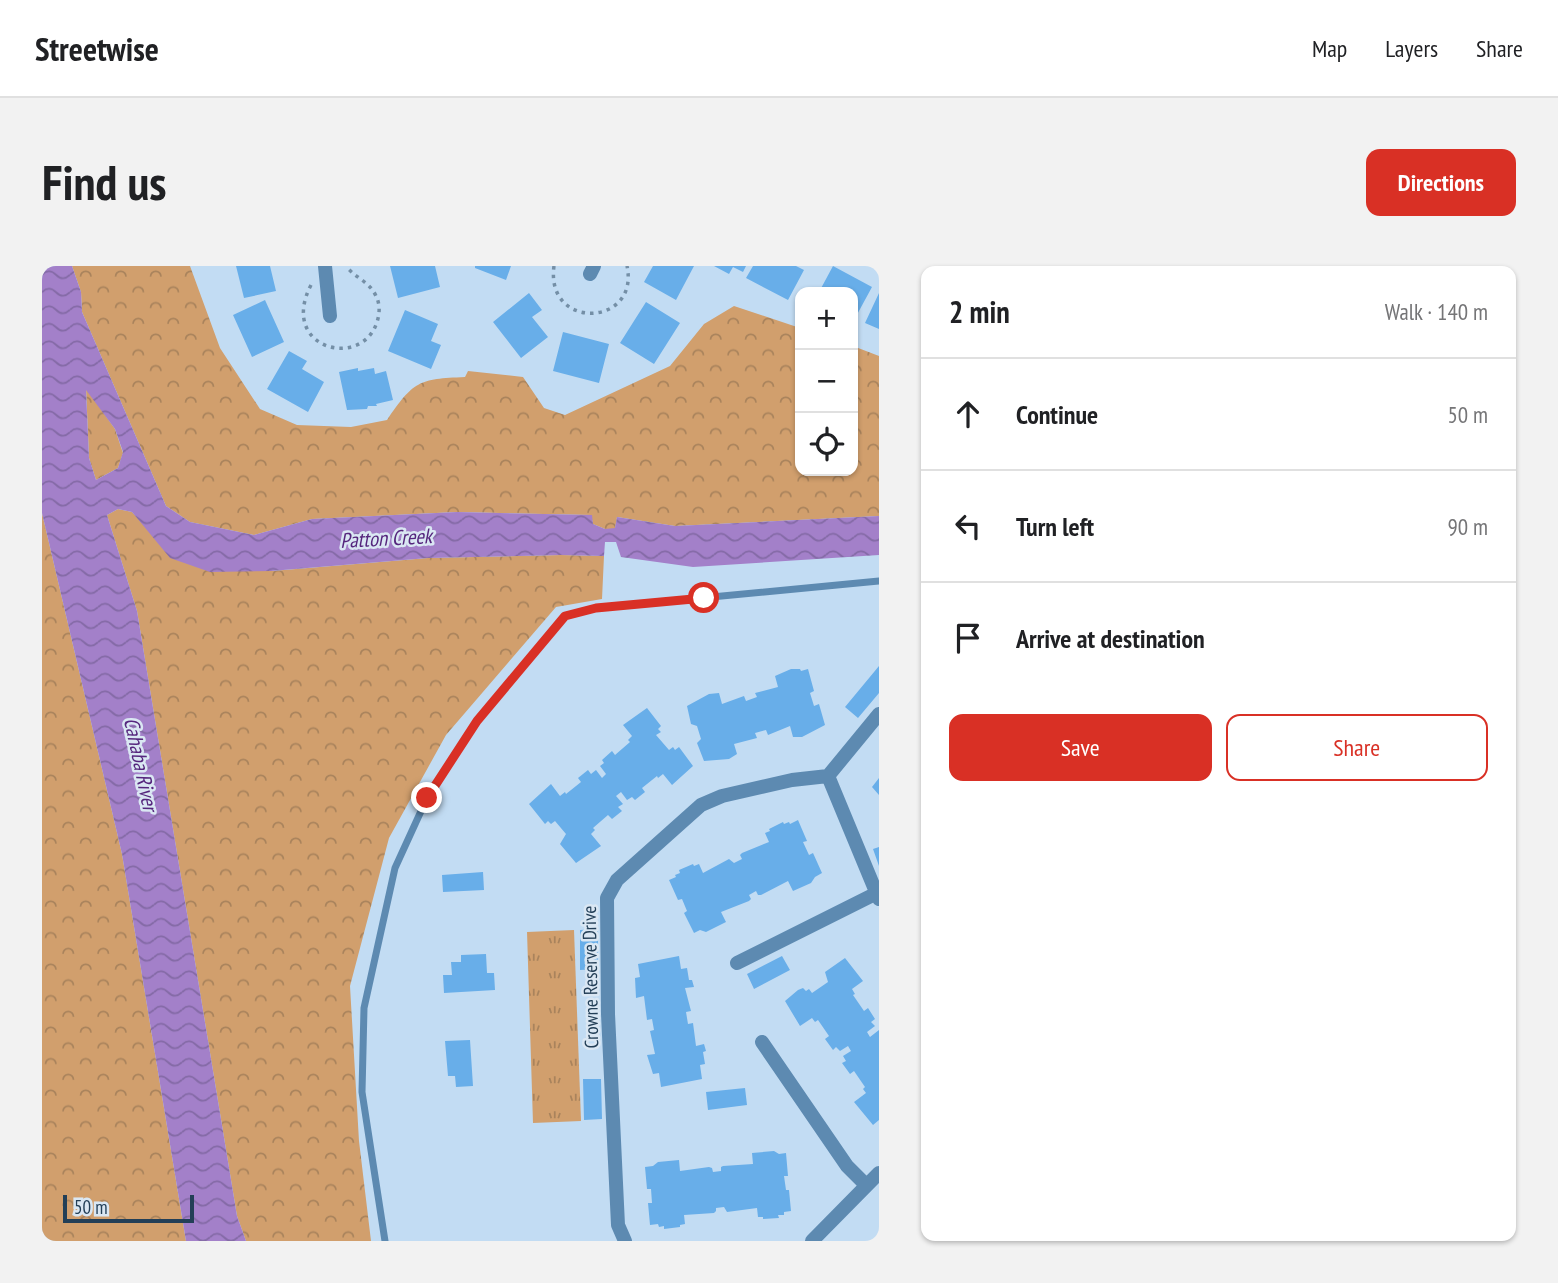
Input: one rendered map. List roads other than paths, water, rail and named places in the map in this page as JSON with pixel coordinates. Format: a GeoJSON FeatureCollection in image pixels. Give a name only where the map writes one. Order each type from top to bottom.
{"type":"FeatureCollection","features":[{"type":"Feature","properties":{"kind":"street"},"geometry":{"type":"LineString","coordinates":[[325,266],[330,316]]}},
{"type":"Feature","properties":{"kind":"street"},"geometry":{"type":"LineString","coordinates":[[737,962],[878,896],[828,776],[879,714]]}},
{"type":"Feature","properties":{"kind":"street","name":"Crowne Reserve Drive"},"geometry":{"type":"LineString","coordinates":[[625,1241],[618,1225],[612,1124],[607,898],[617,880],[701,806],[722,796],[792,780],[828,776]]}},
{"type":"Feature","properties":{"kind":"street"},"geometry":{"type":"LineString","coordinates":[[762,1042],[847,1166],[865,1184]]}},
{"type":"Feature","properties":{"kind":"street"},"geometry":{"type":"LineString","coordinates":[[813,1241],[865,1184],[879,1173]]}},
{"type":"Feature","properties":{"kind":"lane"},"geometry":{"type":"LineString","coordinates":[[385,1241],[362,1091],[364,1008],[395,868],[427,798],[477,721],[565,616],[596,608],[879,581]]}},
{"type":"Feature","properties":{"kind":"water"},"geometry":{"type":"Polygon","coordinates":[[[42,266],[72,266],[81,292],[82,312],[166,506],[190,522],[254,535],[312,519],[457,512],[592,515],[593,524],[605,529],[615,528],[617,517],[675,526],[879,516],[879,555],[693,567],[621,557],[616,542],[605,542],[604,556],[428,558],[271,571],[210,572],[170,558],[132,512],[118,509],[107,515],[137,611],[237,1216],[246,1241],[186,1241],[122,854],[42,513],[42,266]],[[86,390],[89,458],[96,480],[118,468],[123,452],[115,429],[86,390]]]}},
{"type":"Feature","properties":{"kind":"water label","name":"Patton Creek"},"geometry":{"type":"Point","coordinates":[386,538]}},
{"type":"Feature","properties":{"kind":"water label","name":"Cahaba River"},"geometry":{"type":"Point","coordinates":[141,764]}}]}
